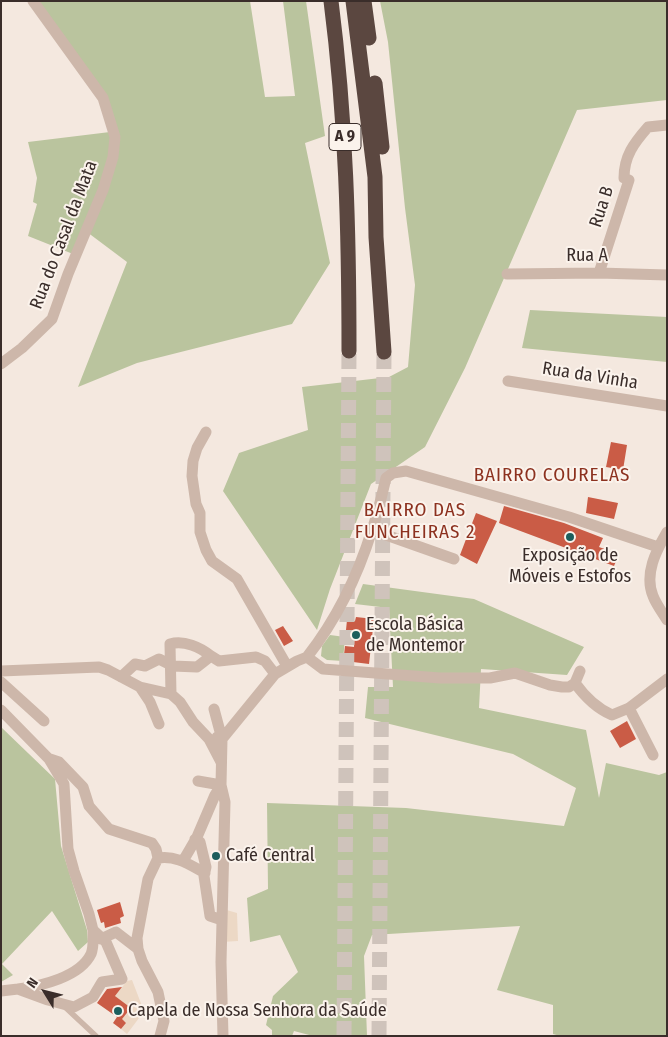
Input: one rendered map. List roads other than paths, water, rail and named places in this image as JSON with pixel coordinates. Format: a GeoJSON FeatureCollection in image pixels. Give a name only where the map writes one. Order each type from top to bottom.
{"type":"FeatureCollection","features":[{"type":"Feature","properties":{"kind":"highway","name":"A 9"},"geometry":{"type":"LineString","coordinates":[[331,1],[343,107],[346,159],[349,351]]}},
{"type":"Feature","properties":{"kind":"highway","name":"A 9"},"geometry":{"type":"LineString","coordinates":[[353,1],[375,177],[384,352]]}},
{"type":"Feature","properties":{"kind":"highway"},"geometry":{"type":"LineString","coordinates":[[364,1],[384,165],[378,254]]}},
{"type":"Feature","properties":{"kind":"street","name":"Rua do Casal da Mata"},"geometry":{"type":"LineString","coordinates":[[1,364],[22,348],[52,319],[68,274],[103,190],[113,158],[115,137],[103,98],[33,1]]}},
{"type":"Feature","properties":{"kind":"street","name":"Rua B"},"geometry":{"type":"LineString","coordinates":[[599,273],[629,180],[624,178],[624,166],[629,151],[648,127],[667,125]]}},
{"type":"Feature","properties":{"kind":"street","name":"Rua A"},"geometry":{"type":"LineString","coordinates":[[506,274],[599,273],[667,275]]}},
{"type":"Feature","properties":{"kind":"street","name":"Rua da Vinha"},"geometry":{"type":"LineString","coordinates":[[508,380],[667,406]]}},
{"type":"Feature","properties":{"kind":"street"},"geometry":{"type":"LineString","coordinates":[[206,432],[197,448],[193,461],[192,476],[196,504],[200,513],[200,532],[206,550],[212,561],[237,579],[287,666]]}},
{"type":"Feature","properties":{"kind":"street"},"geometry":{"type":"LineString","coordinates":[[222,739],[275,674],[307,657],[321,639],[350,587],[372,530],[386,478],[393,473],[406,471],[471,489],[569,517],[658,548]]}},
{"type":"Feature","properties":{"kind":"street"},"geometry":{"type":"LineString","coordinates":[[372,530],[454,559]]}},
{"type":"Feature","properties":{"kind":"street"},"geometry":{"type":"LineString","coordinates":[[667,532],[658,548],[652,565],[649,583],[653,596],[667,620]]}},
{"type":"Feature","properties":{"kind":"street"},"geometry":{"type":"LineString","coordinates":[[171,694],[170,644],[174,643],[189,644],[203,650],[219,661],[256,657],[264,661],[275,674]]}},
{"type":"Feature","properties":{"kind":"street"},"geometry":{"type":"LineString","coordinates":[[121,677],[135,664],[144,666],[159,659],[173,666],[197,667],[211,656]]}},
{"type":"Feature","properties":{"kind":"street"},"geometry":{"type":"LineString","coordinates":[[307,657],[323,669],[440,678],[490,678],[516,673],[550,685],[569,687],[575,683],[580,671]]}},
{"type":"Feature","properties":{"kind":"street"},"geometry":{"type":"LineString","coordinates":[[1,670],[100,667],[140,687],[171,694],[180,702],[193,722],[208,739],[222,764]]}},
{"type":"Feature","properties":{"kind":"street"},"geometry":{"type":"LineString","coordinates":[[575,683],[583,694],[601,710],[612,714],[629,708],[667,679]]}},
{"type":"Feature","properties":{"kind":"street"},"geometry":{"type":"LineString","coordinates":[[1,682],[44,721]]}},
{"type":"Feature","properties":{"kind":"street"},"geometry":{"type":"LineString","coordinates":[[140,687],[150,702],[159,724]]}},
{"type":"Feature","properties":{"kind":"street"},"geometry":{"type":"LineString","coordinates":[[629,708],[653,755]]}},
{"type":"Feature","properties":{"kind":"street"},"geometry":{"type":"LineString","coordinates":[[1,710],[49,759],[64,784],[68,849],[93,930],[91,954],[84,963],[52,983],[1,991]]}},
{"type":"Feature","properties":{"kind":"street"},"geometry":{"type":"LineString","coordinates":[[214,710],[222,739],[221,785],[225,802],[220,962],[223,1036]]}},
{"type":"Feature","properties":{"kind":"street"},"geometry":{"type":"LineString","coordinates":[[202,733],[222,739]]}},
{"type":"Feature","properties":{"kind":"street"},"geometry":{"type":"LineString","coordinates":[[49,759],[59,762],[83,788],[89,806],[109,829],[152,843],[156,849],[158,858],[148,879],[137,938],[142,961],[158,992],[164,1021],[160,1036]]}},
{"type":"Feature","properties":{"kind":"street"},"geometry":{"type":"LineString","coordinates":[[198,781],[221,785]]}},
{"type":"Feature","properties":{"kind":"street"},"geometry":{"type":"LineString","coordinates":[[183,861],[221,785]]}},
{"type":"Feature","properties":{"kind":"street"},"geometry":{"type":"LineString","coordinates":[[195,839],[200,842],[206,868],[210,916],[222,920]]}},
{"type":"Feature","properties":{"kind":"street"},"geometry":{"type":"LineString","coordinates":[[158,858],[167,856],[183,861],[205,873]]}},
{"type":"Feature","properties":{"kind":"street"},"geometry":{"type":"LineString","coordinates":[[18,989],[62,1004],[74,1006],[93,997],[102,982],[122,979],[106,942],[93,930]]}},
{"type":"Feature","properties":{"kind":"street"},"geometry":{"type":"LineString","coordinates":[[102,939],[116,932],[138,949]]}},
{"type":"Feature","properties":{"kind":"lane"},"geometry":{"type":"LineString","coordinates":[[62,1004],[96,1036]]}},
{"type":"Feature","properties":{"kind":"tunnel"},"geometry":{"type":"LineString","coordinates":[[344,1036],[349,351]]}},
{"type":"Feature","properties":{"kind":"tunnel"},"geometry":{"type":"LineString","coordinates":[[379,1036],[384,352]]}},
{"type":"Feature","properties":{"kind":"place","name":"Exposição de Móveis e Estofos"},"geometry":{"type":"Point","coordinates":[570,537]}},
{"type":"Feature","properties":{"kind":"place","name":"Escola Básica de Montemor"},"geometry":{"type":"Point","coordinates":[356,635]}},
{"type":"Feature","properties":{"kind":"place","name":"Café Central"},"geometry":{"type":"Point","coordinates":[216,856]}},
{"type":"Feature","properties":{"kind":"place","name":"Capela de Nossa Senhora da Saúde"},"geometry":{"type":"Point","coordinates":[118,1011]}},
{"type":"Feature","properties":{"kind":"district","name":"BAIRRO COURELAS"},"geometry":{"type":"Point","coordinates":[552,476]}},
{"type":"Feature","properties":{"kind":"district","name":"BAIRRO DAS FUNCHEIRAS 2"},"geometry":{"type":"Point","coordinates":[415,522]}}]}
